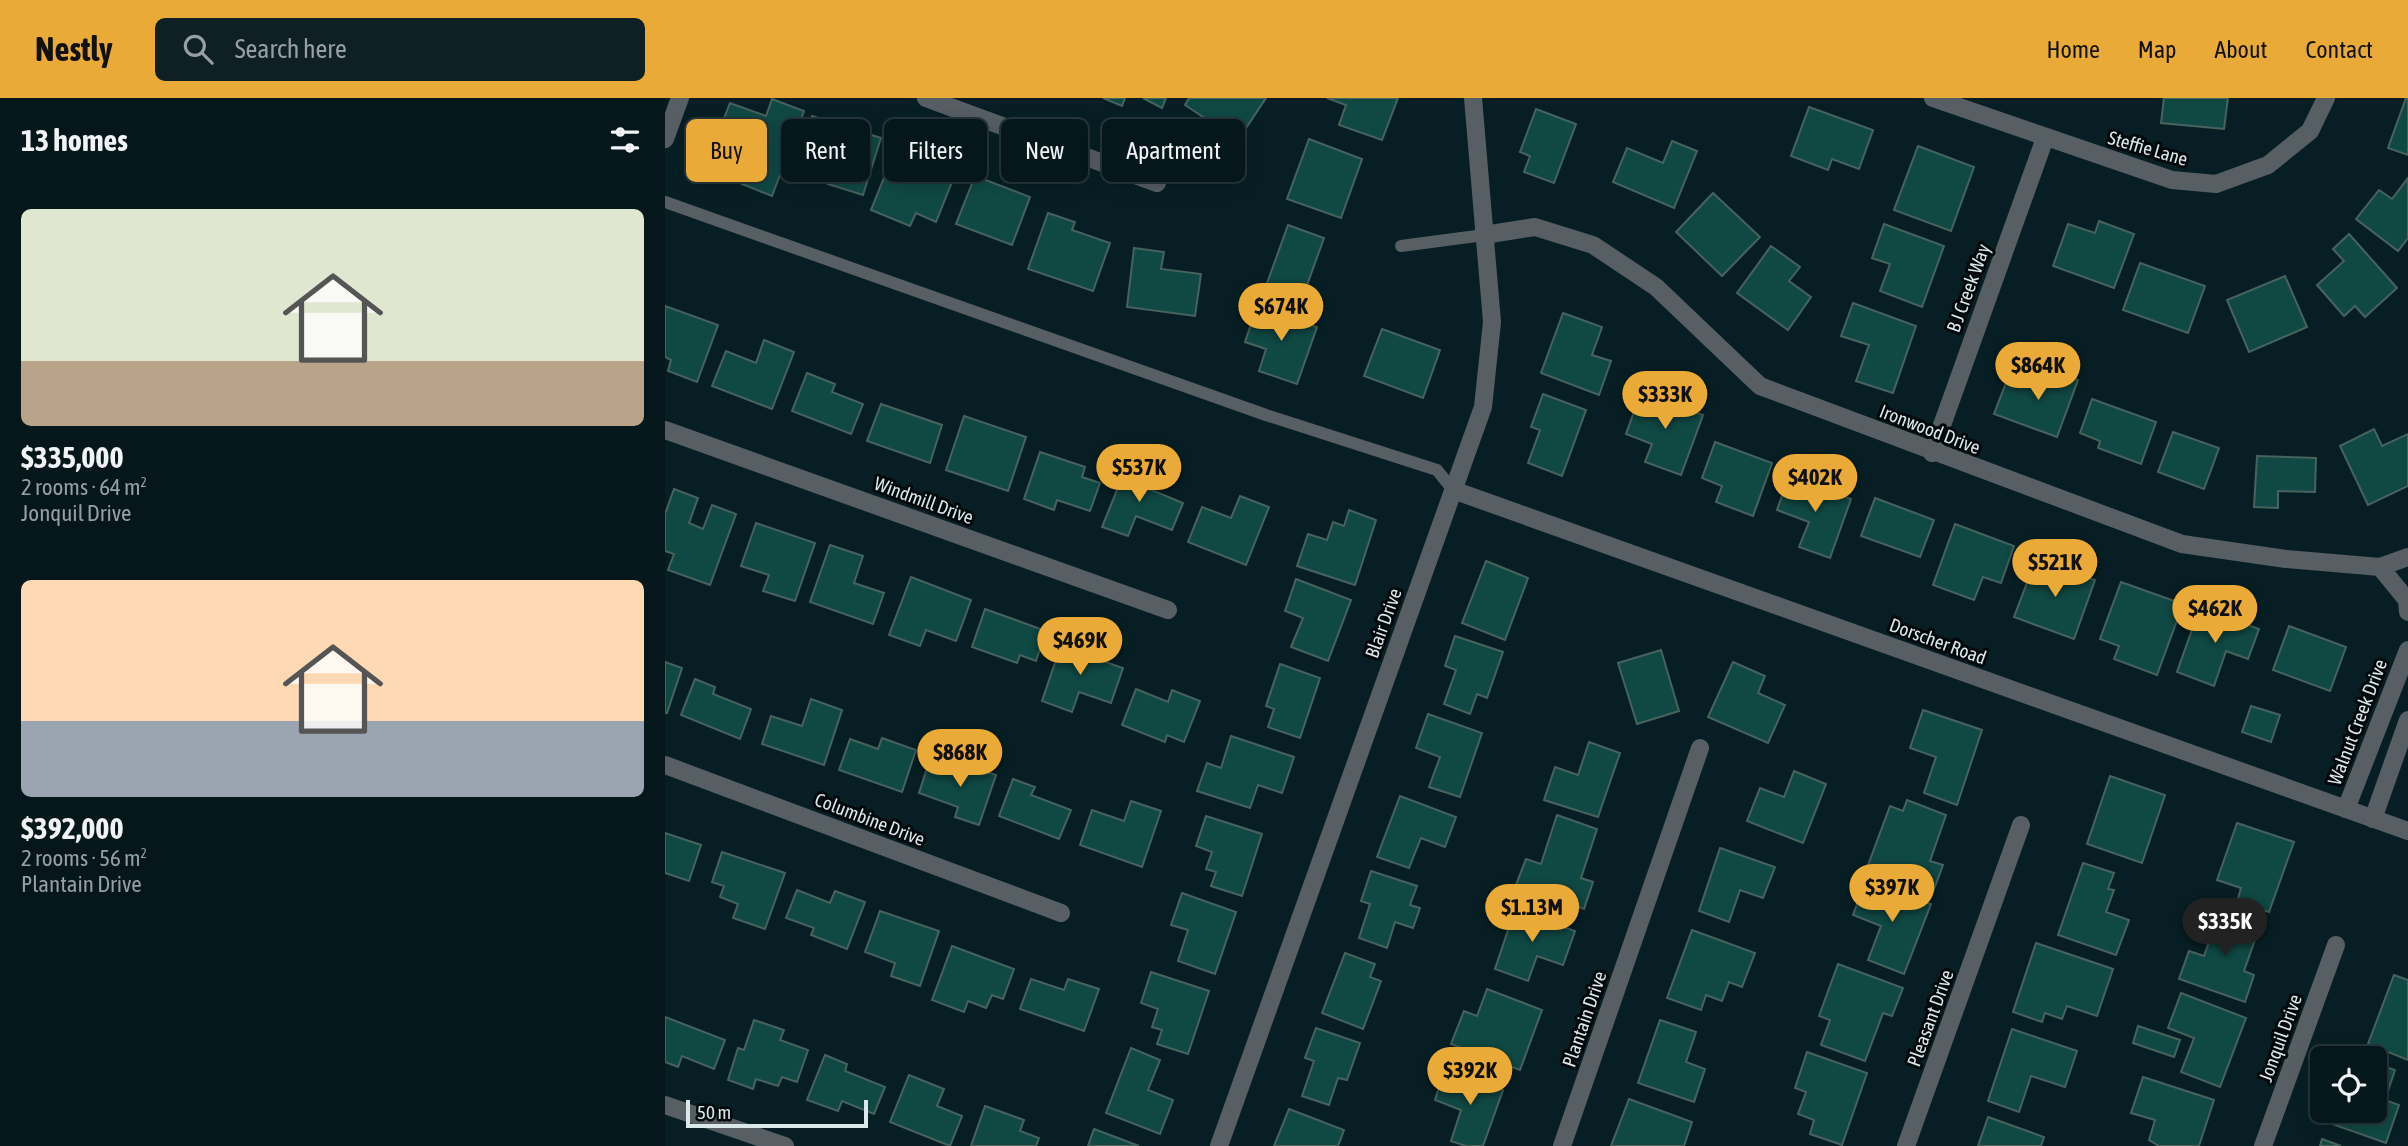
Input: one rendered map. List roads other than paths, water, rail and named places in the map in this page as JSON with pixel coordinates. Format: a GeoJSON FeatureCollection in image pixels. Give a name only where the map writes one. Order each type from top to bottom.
{"type":"FeatureCollection","features":[{"type":"Feature","properties":{"kind":"street"},"geometry":{"type":"LineString","coordinates":[[665,139],[680,98]]}},
{"type":"Feature","properties":{"kind":"street"},"geometry":{"type":"LineString","coordinates":[[926,98],[1157,183]]}},
{"type":"Feature","properties":{"kind":"street","name":"Blair Drive"},"geometry":{"type":"LineString","coordinates":[[1219,1146],[1483,407],[1492,322],[1473,98]]}},
{"type":"Feature","properties":{"kind":"street","name":"Steffie Lane"},"geometry":{"type":"LineString","coordinates":[[1933,98],[2172,180],[2216,184],[2268,165],[2310,131],[2326,98]]}},
{"type":"Feature","properties":{"kind":"street","name":"B J Creek Way"},"geometry":{"type":"LineString","coordinates":[[1932,453],[2045,138]]}},
{"type":"Feature","properties":{"kind":"street","name":"Ironwood Drive"},"geometry":{"type":"LineString","coordinates":[[1484,235],[1535,227],[1593,245],[1656,288],[1760,386],[1932,453],[2182,544],[2286,559],[2380,568],[2408,557]]}},
{"type":"Feature","properties":{"kind":"street","name":"Windmill Drive"},"geometry":{"type":"LineString","coordinates":[[665,430],[1168,610]]}},
{"type":"Feature","properties":{"kind":"street","name":"Dorscher Road"},"geometry":{"type":"LineString","coordinates":[[1453,490],[2408,831]]}},
{"type":"Feature","properties":{"kind":"street"},"geometry":{"type":"LineString","coordinates":[[2380,568],[2407,600],[2408,612]]}},
{"type":"Feature","properties":{"kind":"street","name":"Walnut Creek Drive"},"geometry":{"type":"LineString","coordinates":[[2346,809],[2408,650]]}},
{"type":"Feature","properties":{"kind":"street"},"geometry":{"type":"LineString","coordinates":[[2374,819],[2408,720]]}},
{"type":"Feature","properties":{"kind":"street","name":"Plantain Drive"},"geometry":{"type":"LineString","coordinates":[[1562,1146],[1700,748]]}},
{"type":"Feature","properties":{"kind":"street","name":"Columbine Drive"},"geometry":{"type":"LineString","coordinates":[[665,765],[1061,913]]}},
{"type":"Feature","properties":{"kind":"street","name":"Pleasant Drive"},"geometry":{"type":"LineString","coordinates":[[1906,1146],[2021,825]]}},
{"type":"Feature","properties":{"kind":"street","name":"Jonquil Drive"},"geometry":{"type":"LineString","coordinates":[[2263,1146],[2336,945]]}},
{"type":"Feature","properties":{"kind":"street"},"geometry":{"type":"LineString","coordinates":[[665,1105],[785,1146]]}},
{"type":"Feature","properties":{"kind":"lane"},"geometry":{"type":"LineString","coordinates":[[665,202],[1266,415],[1437,470],[1453,490]]}},
{"type":"Feature","properties":{"kind":"lane"},"geometry":{"type":"LineString","coordinates":[[1401,246],[1484,235]]}}]}
